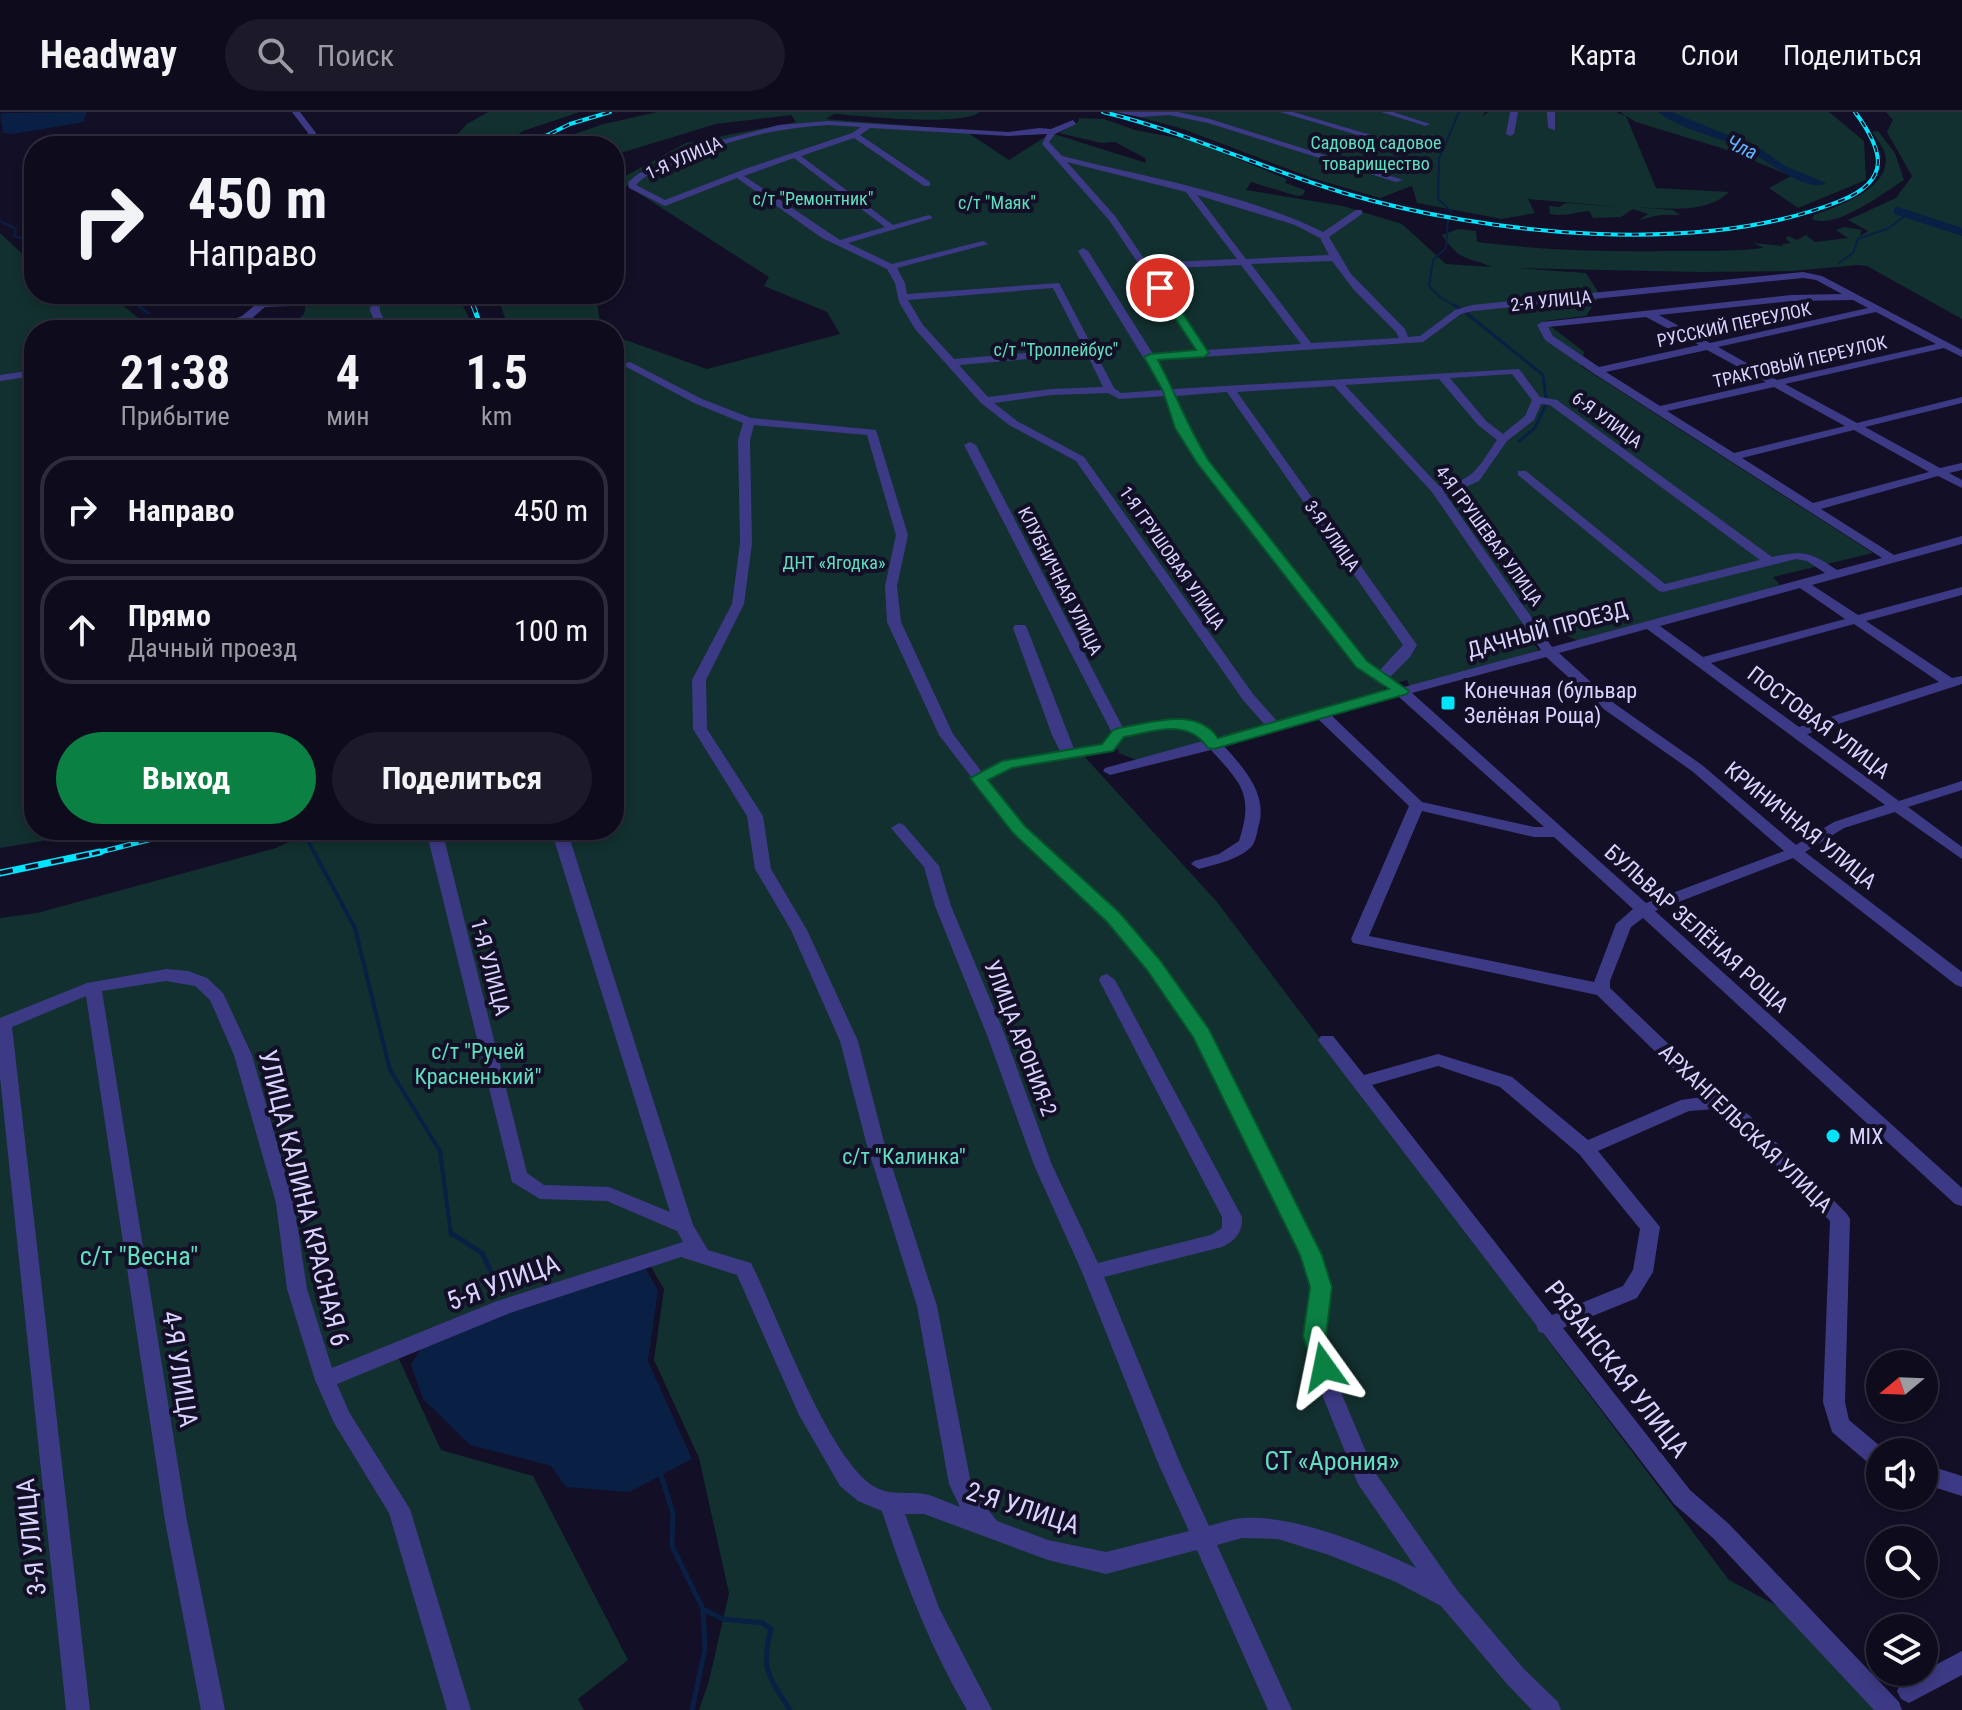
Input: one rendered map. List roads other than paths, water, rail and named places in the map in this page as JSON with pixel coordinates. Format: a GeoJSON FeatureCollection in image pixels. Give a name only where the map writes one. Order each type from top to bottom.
{"type":"FeatureCollection","features":[{"type":"Feature","properties":{"kind":"street"},"geometry":{"type":"LineString","coordinates":[[296,112],[312,136]]}},
{"type":"Feature","properties":{"kind":"street"},"geometry":{"type":"LineString","coordinates":[[1119,112],[1134,115],[1167,112],[1210,121],[1399,180]]}},
{"type":"Feature","properties":{"kind":"street"},"geometry":{"type":"LineString","coordinates":[[1284,112],[1411,148]]}},
{"type":"Feature","properties":{"kind":"street"},"geometry":{"type":"LineString","coordinates":[[1385,112],[1426,124]]}},
{"type":"Feature","properties":{"kind":"street"},"geometry":{"type":"LineString","coordinates":[[1510,134],[1514,112]]}},
{"type":"Feature","properties":{"kind":"street"},"geometry":{"type":"LineString","coordinates":[[1551,112],[1552,128]]}},
{"type":"Feature","properties":{"kind":"street","name":"1-Я УЛИЦА"},"geometry":{"type":"LineString","coordinates":[[868,126],[855,135],[665,203],[632,186],[632,182],[641,176],[693,150],[739,135],[815,123],[868,126],[1008,134],[1039,130],[1052,132],[1073,122]]}},
{"type":"Feature","properties":{"kind":"street"},"geometry":{"type":"LineString","coordinates":[[1052,132],[1045,142],[1112,218],[1204,353]]}},
{"type":"Feature","properties":{"kind":"street"},"geometry":{"type":"LineString","coordinates":[[855,135],[927,184]]}},
{"type":"Feature","properties":{"kind":"street"},"geometry":{"type":"LineString","coordinates":[[795,155],[891,228]]}},
{"type":"Feature","properties":{"kind":"street"},"geometry":{"type":"LineString","coordinates":[[1061,158],[1189,190],[1285,219],[1324,236],[1333,258],[1350,280],[1401,331],[1405,341]]}},
{"type":"Feature","properties":{"kind":"street"},"geometry":{"type":"LineString","coordinates":[[739,176],[838,243],[891,267],[983,244]]}},
{"type":"Feature","properties":{"kind":"street"},"geometry":{"type":"LineString","coordinates":[[1189,190],[1241,262],[1309,347]]}},
{"type":"Feature","properties":{"kind":"street"},"geometry":{"type":"LineString","coordinates":[[1324,236],[1359,212]]}},
{"type":"Feature","properties":{"kind":"street"},"geometry":{"type":"LineString","coordinates":[[838,243],[929,218]]}},
{"type":"Feature","properties":{"kind":"street"},"geometry":{"type":"LineString","coordinates":[[1083,251],[1150,357],[1169,391],[1182,428],[1204,463],[1362,664],[1401,691]]}},
{"type":"Feature","properties":{"kind":"street"},"geometry":{"type":"LineString","coordinates":[[1146,266],[1333,258]]}},
{"type":"Feature","properties":{"kind":"street","name":"1-Я ГРУШОВАЯ УЛИЦА"},"geometry":{"type":"LineString","coordinates":[[891,267],[919,327],[985,401],[1024,429],[1080,459],[1248,697],[1275,727]]}},
{"type":"Feature","properties":{"kind":"street","name":"2-Я УЛИЦА"},"geometry":{"type":"LineString","coordinates":[[1150,357],[1423,339],[1458,312],[1472,308],[1803,275],[1819,278],[1854,297]]}},
{"type":"Feature","properties":{"kind":"street"},"geometry":{"type":"LineString","coordinates":[[903,297],[1056,285],[1110,390],[1119,396],[1515,371],[1537,400]]}},
{"type":"Feature","properties":{"kind":"street"},"geometry":{"type":"LineString","coordinates":[[1647,313],[1791,298],[1854,297],[1962,354]]}},
{"type":"Feature","properties":{"kind":"street"},"geometry":{"type":"LineString","coordinates":[[240,320],[266,304]]}},
{"type":"Feature","properties":{"kind":"street","name":"РУССКИЙ ПЕРЕУЛОК"},"geometry":{"type":"LineString","coordinates":[[1597,371],[1877,309]]}},
{"type":"Feature","properties":{"kind":"street"},"geometry":{"type":"LineString","coordinates":[[1647,313],[1962,485]]}},
{"type":"Feature","properties":{"kind":"street","name":"2-Я УЛИЦА"},"geometry":{"type":"LineString","coordinates":[[1647,313],[1542,325],[1549,338],[1597,371],[1892,559]]}},
{"type":"Feature","properties":{"kind":"street","name":"ТРАКТОВЫЙ ПЕРЕУЛОК"},"geometry":{"type":"LineString","coordinates":[[1661,409],[1945,345]]}},
{"type":"Feature","properties":{"kind":"street"},"geometry":{"type":"LineString","coordinates":[[949,363],[1090,351]]}},
{"type":"Feature","properties":{"kind":"street"},"geometry":{"type":"LineString","coordinates":[[626,364],[698,401],[749,421],[872,432],[902,535],[891,586],[894,622],[946,735],[1019,830],[1114,918],[1153,965],[1202,1034],[1311,1255],[1321,1287],[1314,1336],[1333,1397],[1366,1477],[1449,1598],[1515,1676],[1549,1710]]}},
{"type":"Feature","properties":{"kind":"street"},"geometry":{"type":"LineString","coordinates":[[0,378],[24,374]]}},
{"type":"Feature","properties":{"kind":"street"},"geometry":{"type":"LineString","coordinates":[[1442,376],[1482,423],[1503,439]]}},
{"type":"Feature","properties":{"kind":"street","name":"4-Я ГРУШЕВАЯ УЛИЦА"},"geometry":{"type":"LineString","coordinates":[[1337,382],[1436,490],[1549,652],[1610,707]]}},
{"type":"Feature","properties":{"kind":"street","name":"3-Я УЛИЦА"},"geometry":{"type":"LineString","coordinates":[[1230,389],[1410,645],[1408,652],[1389,665],[1382,678]]}},
{"type":"Feature","properties":{"kind":"street"},"geometry":{"type":"LineString","coordinates":[[985,401],[1051,392],[1110,390]]}},
{"type":"Feature","properties":{"kind":"street","name":"6-Я УЛИЦА"},"geometry":{"type":"LineString","coordinates":[[1436,490],[1457,487],[1475,479],[1503,439],[1530,418],[1537,400],[1553,402],[1769,561]]}},
{"type":"Feature","properties":{"kind":"street"},"geometry":{"type":"LineString","coordinates":[[1733,457],[1962,400]]}},
{"type":"Feature","properties":{"kind":"street"},"geometry":{"type":"LineString","coordinates":[[749,421],[744,440],[746,543],[738,604],[699,680],[700,729],[741,789],[755,816],[763,869],[799,930],[849,1041],[875,1142],[927,1306],[960,1484],[969,1503],[992,1530]]}},
{"type":"Feature","properties":{"kind":"street","name":"КЛУБНИЧНАЯ УЛИЦА"},"geometry":{"type":"LineString","coordinates":[[970,445],[1119,733]]}},
{"type":"Feature","properties":{"kind":"street"},"geometry":{"type":"LineString","coordinates":[[1810,508],[1962,466]]}},
{"type":"Feature","properties":{"kind":"street"},"geometry":{"type":"LineString","coordinates":[[1522,473],[1663,588],[1683,615]]}},
{"type":"Feature","properties":{"kind":"street","name":"ДАЧНЫЙ ПРОЕЗД"},"geometry":{"type":"LineString","coordinates":[[1110,771],[1962,540]]}},
{"type":"Feature","properties":{"kind":"street"},"geometry":{"type":"LineString","coordinates":[[1663,588],[1804,555],[1835,574]]}},
{"type":"Feature","properties":{"kind":"street"},"geometry":{"type":"LineString","coordinates":[[1801,583],[1956,684]]}},
{"type":"Feature","properties":{"kind":"street"},"geometry":{"type":"LineString","coordinates":[[1701,662],[1825,627],[1858,622],[1962,591]]}},
{"type":"Feature","properties":{"kind":"street","name":"ПОСТОВАЯ УЛИЦА"},"geometry":{"type":"LineString","coordinates":[[1650,625],[1962,854]]}},
{"type":"Feature","properties":{"kind":"street"},"geometry":{"type":"LineString","coordinates":[[1020,628],[1059,735],[1069,754]]}},
{"type":"Feature","properties":{"kind":"street"},"geometry":{"type":"LineString","coordinates":[[1795,733],[1956,684]]}},
{"type":"Feature","properties":{"kind":"street","name":"БУЛЬВАР ЗЕЛЁНАЯ РОЩА"},"geometry":{"type":"LineString","coordinates":[[1401,691],[1962,1199]]}},
{"type":"Feature","properties":{"kind":"street","name":"КРИНИЧНАЯ УЛИЦА"},"geometry":{"type":"LineString","coordinates":[[1610,707],[1697,768],[1795,852],[1962,981]]}},
{"type":"Feature","properties":{"kind":"street"},"geometry":{"type":"LineString","coordinates":[[1321,714],[1417,805],[1534,832],[1559,832]]}},
{"type":"Feature","properties":{"kind":"street"},"geometry":{"type":"LineString","coordinates":[[978,778],[1008,764],[1108,748],[1119,733],[1172,723],[1188,724],[1207,734],[1251,792],[1256,809],[1246,843],[1224,857],[1199,864]]}},
{"type":"Feature","properties":{"kind":"street"},"geometry":{"type":"LineString","coordinates":[[1417,805],[1359,939],[1602,990],[1602,981],[1624,924],[1644,909],[1795,852],[1839,825],[1962,785]]}},
{"type":"Feature","properties":{"kind":"street","name":"УЛИЦА АРОНИЯ-2"},"geometry":{"type":"LineString","coordinates":[[899,828],[931,866],[943,906],[996,1035],[1043,1165],[1092,1272],[1169,1463],[1280,1710]]}},
{"type":"Feature","properties":{"kind":"street","name":"1-Я УЛИЦА"},"geometry":{"type":"LineString","coordinates":[[436,840],[519,1177],[540,1192],[609,1194],[684,1226]]}},
{"type":"Feature","properties":{"kind":"street"},"geometry":{"type":"LineString","coordinates":[[562,840],[684,1226],[701,1255]]}},
{"type":"Feature","properties":{"kind":"street","name":"УЛИЦА КАЛИНА КРАСНАЯ 6"},"geometry":{"type":"LineString","coordinates":[[93,987],[166,975],[201,982],[217,997],[243,1055],[285,1203],[297,1289],[325,1380],[341,1417],[399,1509],[459,1710]]}},
{"type":"Feature","properties":{"kind":"street"},"geometry":{"type":"LineString","coordinates":[[1092,1272],[1215,1242],[1228,1236],[1233,1228],[1232,1217],[1107,980]]}},
{"type":"Feature","properties":{"kind":"street","name":"3-Я УЛИЦА"},"geometry":{"type":"LineString","coordinates":[[78,1710],[3,1024],[93,987]]}},
{"type":"Feature","properties":{"kind":"street","name":"4-Я УЛИЦА"},"geometry":{"type":"LineString","coordinates":[[93,987],[176,1521],[213,1710]]}},
{"type":"Feature","properties":{"kind":"street","name":"АРХАНГЕЛЬСКАЯ УЛИЦА"},"geometry":{"type":"LineString","coordinates":[[1602,990],[1718,1102],[1743,1120],[1840,1219],[1834,1402],[1840,1425],[1866,1447]]}},
{"type":"Feature","properties":{"kind":"street","name":"РЯЗАНСКАЯ УЛИЦА"},"geometry":{"type":"LineString","coordinates":[[1327,1040],[1546,1326],[1682,1497],[1721,1531],[1890,1710]]}},
{"type":"Feature","properties":{"kind":"street"},"geometry":{"type":"LineString","coordinates":[[1361,1082],[1438,1060],[1506,1082],[1586,1149],[1650,1227],[1643,1272],[1630,1292],[1546,1326]]}},
{"type":"Feature","properties":{"kind":"street"},"geometry":{"type":"LineString","coordinates":[[1586,1149],[1687,1105],[1718,1102]]}},
{"type":"Feature","properties":{"kind":"street","name":"5-Я УЛИЦА"},"geometry":{"type":"LineString","coordinates":[[325,1380],[504,1307],[681,1249],[701,1255]]}},
{"type":"Feature","properties":{"kind":"street","name":"2-Я УЛИЦА"},"geometry":{"type":"LineString","coordinates":[[701,1255],[744,1269],[806,1409],[848,1479],[866,1494],[891,1504],[924,1504],[1048,1550],[1106,1563],[1242,1528],[1278,1529],[1331,1545],[1404,1574],[1449,1598]]}},
{"type":"Feature","properties":{"kind":"street"},"geometry":{"type":"LineString","coordinates":[[1938,1478],[1962,1486]]}},
{"type":"Feature","properties":{"kind":"street"},"geometry":{"type":"LineString","coordinates":[[891,1504],[925,1604],[980,1710]]}},
{"type":"Feature","properties":{"kind":"street"},"geometry":{"type":"LineString","coordinates":[[1909,1691],[1962,1662]]}},
{"type":"Feature","properties":{"kind":"water"},"geometry":{"type":"Polygon","coordinates":[[[86,112],[84,121],[79,123],[13,134],[3,133],[0,114],[5,113],[86,112]]]}},
{"type":"Feature","properties":{"kind":"water"},"geometry":{"type":"Polygon","coordinates":[[[644,1266],[658,1290],[648,1361],[692,1459],[629,1492],[566,1487],[551,1466],[470,1445],[423,1399],[411,1365],[422,1346],[525,1306],[644,1266]]]}},
{"type":"Feature","properties":{"kind":"waterway"},"geometry":{"type":"LineString","coordinates":[[1452,212],[1438,199],[1439,159],[1459,112]]}},
{"type":"Feature","properties":{"kind":"waterway","name":"Чла"},"geometry":{"type":"LineString","coordinates":[[1663,112],[1757,151],[1781,168],[1820,183]]}},
{"type":"Feature","properties":{"kind":"waterway","name":"Чла"},"geometry":{"type":"LineString","coordinates":[[1898,211],[1962,232]]}},
{"type":"Feature","properties":{"kind":"waterway"},"geometry":{"type":"LineString","coordinates":[[1839,263],[1853,253],[1858,239],[1889,228],[1907,214]]}},
{"type":"Feature","properties":{"kind":"waterway"},"geometry":{"type":"LineString","coordinates":[[1448,220],[1446,248],[1433,260],[1429,286],[1457,307]]}},
{"type":"Feature","properties":{"kind":"waterway"},"geometry":{"type":"LineString","coordinates":[[0,221],[16,229],[14,236],[24,239]]}},
{"type":"Feature","properties":{"kind":"waterway"},"geometry":{"type":"LineString","coordinates":[[136,304],[140,307]]}},
{"type":"Feature","properties":{"kind":"waterway"},"geometry":{"type":"LineString","coordinates":[[137,305],[148,313]]}},
{"type":"Feature","properties":{"kind":"waterway"},"geometry":{"type":"LineString","coordinates":[[1454,305],[1461,309]]}},
{"type":"Feature","properties":{"kind":"waterway"},"geometry":{"type":"LineString","coordinates":[[1465,312],[1543,375],[1546,398]]}},
{"type":"Feature","properties":{"kind":"waterway"},"geometry":{"type":"LineString","coordinates":[[1519,441],[1535,428],[1546,404]]}},
{"type":"Feature","properties":{"kind":"waterway"},"geometry":{"type":"LineString","coordinates":[[307,840],[315,854]]}},
{"type":"Feature","properties":{"kind":"waterway"},"geometry":{"type":"LineString","coordinates":[[314,852],[355,928],[390,1070],[440,1151],[451,1235]]}},
{"type":"Feature","properties":{"kind":"waterway"},"geometry":{"type":"LineString","coordinates":[[451,1233],[482,1253],[495,1280]]}},
{"type":"Feature","properties":{"kind":"waterway"},"geometry":{"type":"LineString","coordinates":[[657,1473],[661,1475],[673,1513],[672,1546],[703,1609],[723,1619],[763,1623],[771,1629],[766,1654],[768,1672],[790,1710]]}},
{"type":"Feature","properties":{"kind":"waterway"},"geometry":{"type":"LineString","coordinates":[[692,1710],[705,1649],[703,1610]]}},
{"type":"Feature","properties":{"kind":"railway"},"geometry":{"type":"LineString","coordinates":[[545,136],[570,124],[610,112]]}},
{"type":"Feature","properties":{"kind":"railway"},"geometry":{"type":"LineString","coordinates":[[1103,112],[1344,193],[1401,208],[1527,229],[1594,234],[1660,234],[1724,229],[1784,218],[1840,201],[1869,184],[1878,163],[1872,139],[1855,112]]}},
{"type":"Feature","properties":{"kind":"railway"},"geometry":{"type":"LineString","coordinates":[[473,305],[478,320]]}},
{"type":"Feature","properties":{"kind":"railway"},"geometry":{"type":"LineString","coordinates":[[100,852],[148,840]]}},
{"type":"Feature","properties":{"kind":"railway"},"geometry":{"type":"LineString","coordinates":[[0,873],[100,852]]}},
{"type":"Feature","properties":{"kind":"railway"},"geometry":{"type":"LineString","coordinates":[[92,854],[100,852]]}},
{"type":"Feature","properties":{"kind":"place","name":"Конечная (бульвар Зелёная Роща)"},"geometry":{"type":"Point","coordinates":[1448,703]}},
{"type":"Feature","properties":{"kind":"place","name":"MIX"},"geometry":{"type":"Point","coordinates":[1833,1136]}},
{"type":"Feature","properties":{"kind":"park label","name":"Садовод садовое товарищество"},"geometry":{"type":"Point","coordinates":[1376,153]}},
{"type":"Feature","properties":{"kind":"park label","name":"с/т \"Ремонтник\""},"geometry":{"type":"Point","coordinates":[813,199]}},
{"type":"Feature","properties":{"kind":"park label","name":"с/т \"Маяк\""},"geometry":{"type":"Point","coordinates":[997,203]}},
{"type":"Feature","properties":{"kind":"park label","name":"с/т \"Троллейбус\""},"geometry":{"type":"Point","coordinates":[1056,350]}},
{"type":"Feature","properties":{"kind":"park label","name":"ДНТ «Ягодка»"},"geometry":{"type":"Point","coordinates":[834,563]}},
{"type":"Feature","properties":{"kind":"park label","name":"с/т \"Ручей Красненький\""},"geometry":{"type":"Point","coordinates":[478,1064]}},
{"type":"Feature","properties":{"kind":"park label","name":"с/т \"Калинка\""},"geometry":{"type":"Point","coordinates":[904,1156]}},
{"type":"Feature","properties":{"kind":"park label","name":"с/т \"Весна\""},"geometry":{"type":"Point","coordinates":[139,1256]}},
{"type":"Feature","properties":{"kind":"park label","name":"СТ «Арония»"},"geometry":{"type":"Point","coordinates":[1332,1461]}}]}
